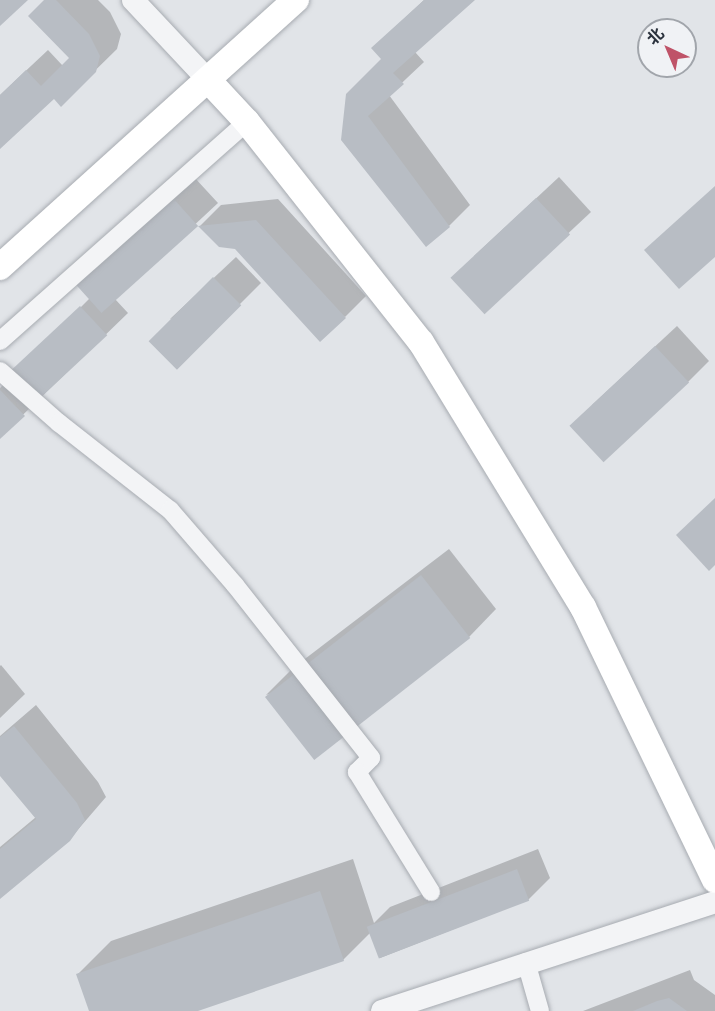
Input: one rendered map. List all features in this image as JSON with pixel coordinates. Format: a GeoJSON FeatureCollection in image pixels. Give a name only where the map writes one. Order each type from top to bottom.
{"type":"FeatureCollection","features":[{"type":"Feature","properties":{"kind":"main road"},"geometry":{"type":"LineString","coordinates":[[0,267],[296,0]]}},
{"type":"Feature","properties":{"kind":"main road"},"geometry":{"type":"LineString","coordinates":[[208,80],[247,122],[434,362],[583,607],[715,880]]}},
{"type":"Feature","properties":{"kind":"street"},"geometry":{"type":"LineString","coordinates":[[133,0],[208,80]]}},
{"type":"Feature","properties":{"kind":"street"},"geometry":{"type":"LineString","coordinates":[[0,341],[247,122]]}},
{"type":"Feature","properties":{"kind":"street"},"geometry":{"type":"LineString","coordinates":[[0,371],[59,423],[170,510],[235,585],[371,758],[357,772],[431,892]]}},
{"type":"Feature","properties":{"kind":"street"},"geometry":{"type":"LineString","coordinates":[[382,1011],[715,902]]}},
{"type":"Feature","properties":{"kind":"street"},"geometry":{"type":"LineString","coordinates":[[526,962],[540,1011]]}},
{"type":"Feature","properties":{"kind":"building"},"geometry":{"type":"Polygon","coordinates":[[[0,0],[28,0],[0,26],[0,0]]]}},
{"type":"Feature","properties":{"kind":"building"},"geometry":{"type":"Polygon","coordinates":[[[44,0],[56,0],[89,34],[100,56],[96,72],[61,107],[54,99],[0,149],[0,95],[26,70],[41,86],[69,58],[28,16],[44,0]]]}},
{"type":"Feature","properties":{"kind":"building"},"geometry":{"type":"Polygon","coordinates":[[[424,0],[475,0],[393,73],[404,84],[368,116],[450,227],[426,247],[341,140],[346,94],[381,59],[371,48],[424,0]]]}},
{"type":"Feature","properties":{"kind":"building"},"geometry":{"type":"Polygon","coordinates":[[[715,186],[715,257],[679,289],[644,250],[715,186]]]}},
{"type":"Feature","properties":{"kind":"building"},"geometry":{"type":"Polygon","coordinates":[[[172,197],[198,226],[101,313],[75,284],[172,197]]]}},
{"type":"Feature","properties":{"kind":"building"},"geometry":{"type":"Polygon","coordinates":[[[536,198],[570,235],[485,314],[450,278],[536,198]]]}},
{"type":"Feature","properties":{"kind":"building"},"geometry":{"type":"Polygon","coordinates":[[[256,220],[346,318],[320,342],[235,249],[219,247],[198,226],[256,220]]]}},
{"type":"Feature","properties":{"kind":"building"},"geometry":{"type":"Polygon","coordinates":[[[213,277],[241,305],[177,370],[149,341],[213,277]]]}},
{"type":"Feature","properties":{"kind":"building"},"geometry":{"type":"Polygon","coordinates":[[[80,306],[107,335],[39,399],[12,369],[80,306]]]}},
{"type":"Feature","properties":{"kind":"building"},"geometry":{"type":"Polygon","coordinates":[[[655,346],[689,383],[604,462],[569,426],[655,346]]]}},
{"type":"Feature","properties":{"kind":"building"},"geometry":{"type":"Polygon","coordinates":[[[0,390],[25,416],[0,439],[0,390]]]}},
{"type":"Feature","properties":{"kind":"building"},"geometry":{"type":"Polygon","coordinates":[[[715,498],[715,565],[709,571],[676,535],[715,498]]]}},
{"type":"Feature","properties":{"kind":"building"},"geometry":{"type":"Polygon","coordinates":[[[421,575],[470,638],[314,760],[265,697],[421,575]]]}},
{"type":"Feature","properties":{"kind":"building"},"geometry":{"type":"Polygon","coordinates":[[[14,726],[77,803],[85,820],[70,841],[0,899],[0,849],[36,819],[0,776],[0,737],[14,726]]]}},
{"type":"Feature","properties":{"kind":"building"},"geometry":{"type":"Polygon","coordinates":[[[517,869],[529,901],[379,958],[367,927],[517,869]]]}},
{"type":"Feature","properties":{"kind":"building"},"geometry":{"type":"Polygon","coordinates":[[[320,891],[344,961],[198,1011],[89,1011],[76,974],[320,891]]]}},
{"type":"Feature","properties":{"kind":"building"},"geometry":{"type":"Polygon","coordinates":[[[669,998],[687,1011],[633,1011],[657,1001],[669,998]]]}}]}
